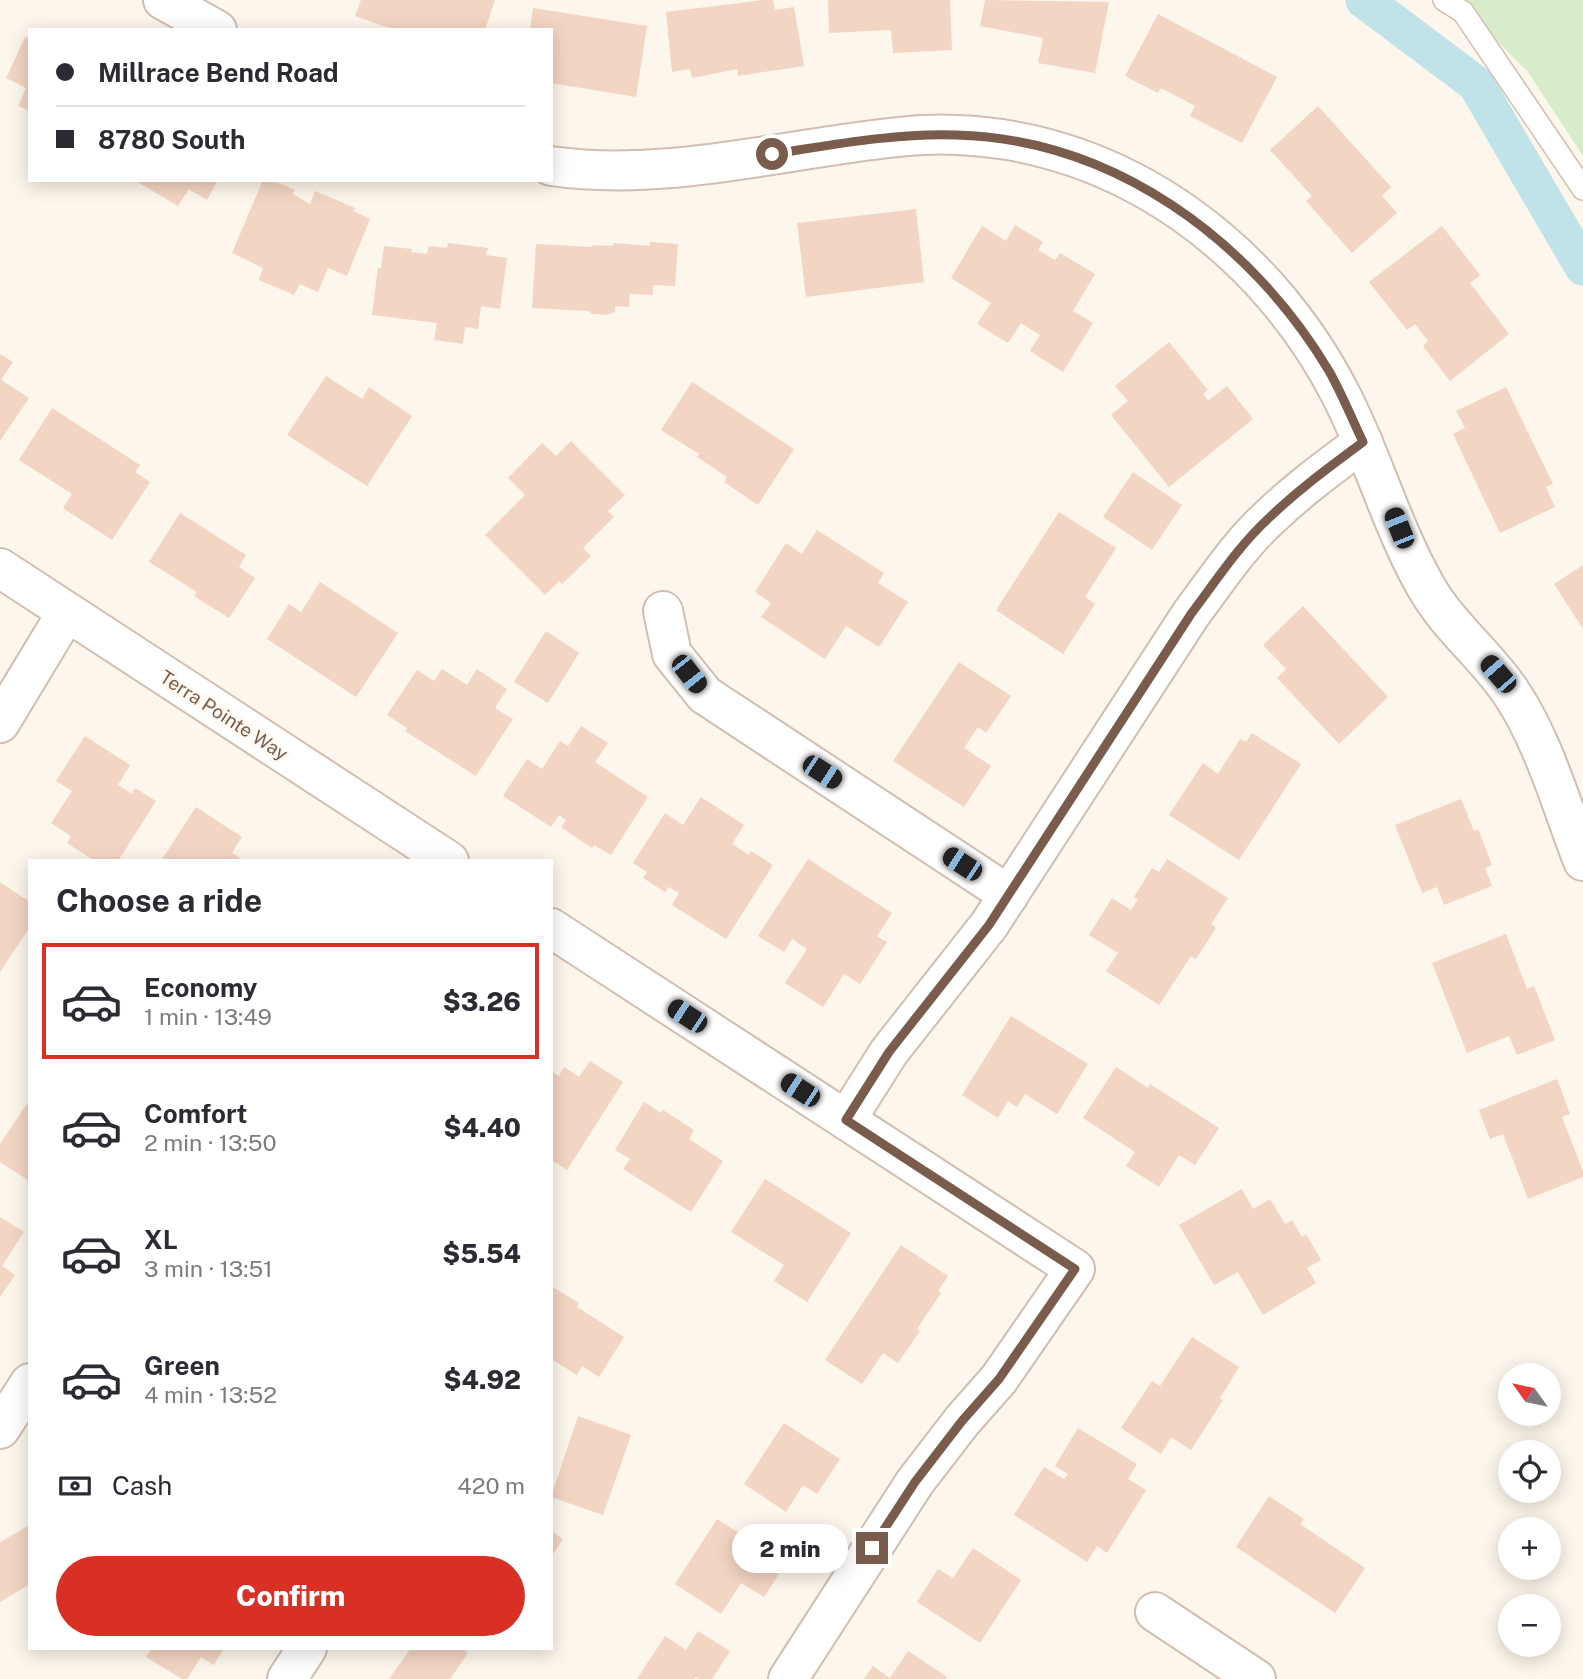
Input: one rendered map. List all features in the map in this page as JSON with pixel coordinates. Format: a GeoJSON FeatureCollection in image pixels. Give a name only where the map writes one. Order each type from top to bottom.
{"type":"FeatureCollection","features":[{"type":"Feature","properties":{"kind":"street"},"geometry":{"type":"LineString","coordinates":[[163,0],[214,28]]}},
{"type":"Feature","properties":{"kind":"street"},"geometry":{"type":"LineString","coordinates":[[553,166],[623,172],[665,169],[878,139],[932,135],[993,138],[1068,155],[1139,184],[1171,203],[1205,227],[1232,251],[1280,301],[1329,371],[1427,590],[1444,614],[1498,674],[1524,715],[1583,862]]}},
{"type":"Feature","properties":{"kind":"street"},"geometry":{"type":"LineString","coordinates":[[846,1120],[889,1052],[989,925],[1191,614],[1268,518],[1298,491],[1363,442]]}},
{"type":"Feature","properties":{"kind":"street","name":"Terra Pointe Way"},"geometry":{"type":"LineString","coordinates":[[0,568],[446,859]]}},
{"type":"Feature","properties":{"kind":"street"},"geometry":{"type":"LineString","coordinates":[[663,611],[672,653],[705,695],[1009,895]]}},
{"type":"Feature","properties":{"kind":"street"},"geometry":{"type":"LineString","coordinates":[[0,723],[67,612]]}},
{"type":"Feature","properties":{"kind":"street"},"geometry":{"type":"LineString","coordinates":[[553,929],[1075,1269],[999,1379],[962,1421],[915,1482],[788,1679]]}},
{"type":"Feature","properties":{"kind":"street"},"geometry":{"type":"LineString","coordinates":[[0,1429],[28,1386]]}},
{"type":"Feature","properties":{"kind":"street"},"geometry":{"type":"LineString","coordinates":[[1154,1612],[1256,1679]]}},
{"type":"Feature","properties":{"kind":"street"},"geometry":{"type":"LineString","coordinates":[[288,1679],[306,1650]]}},
{"type":"Feature","properties":{"kind":"lane"},"geometry":{"type":"LineString","coordinates":[[1444,0],[1463,12],[1583,189]]}},
{"type":"Feature","properties":{"kind":"green space"},"geometry":{"type":"Polygon","coordinates":[[[1456,0],[1583,0],[1583,156],[1528,72],[1456,0]]]}},
{"type":"Feature","properties":{"kind":"building"},"geometry":{"type":"Polygon","coordinates":[[[361,0],[495,0],[486,28],[389,28],[355,16],[361,0]]]}},
{"type":"Feature","properties":{"kind":"building"},"geometry":{"type":"Polygon","coordinates":[[[773,0],[775,10],[794,7],[804,66],[738,76],[738,69],[692,78],[690,69],[672,72],[666,12],[773,0]]]}},
{"type":"Feature","properties":{"kind":"building"},"geometry":{"type":"Polygon","coordinates":[[[828,0],[950,0],[952,50],[893,53],[891,30],[829,33],[828,0]]]}},
{"type":"Feature","properties":{"kind":"building"},"geometry":{"type":"Polygon","coordinates":[[[985,0],[1109,2],[1095,73],[1038,63],[1043,38],[980,26],[985,0]]]}},
{"type":"Feature","properties":{"kind":"building"},"geometry":{"type":"Polygon","coordinates":[[[533,8],[647,26],[636,97],[553,83],[553,28],[530,28],[533,8]]]}},
{"type":"Feature","properties":{"kind":"building"},"geometry":{"type":"Polygon","coordinates":[[[1158,14],[1277,77],[1242,143],[1190,116],[1195,106],[1161,88],[1158,93],[1125,76],[1158,14]]]}},
{"type":"Feature","properties":{"kind":"building"},"geometry":{"type":"Polygon","coordinates":[[[25,37],[28,38],[28,110],[18,106],[26,88],[6,78],[25,37]]]}},
{"type":"Feature","properties":{"kind":"building"},"geometry":{"type":"Polygon","coordinates":[[[1318,106],[1391,187],[1382,196],[1397,213],[1352,253],[1306,201],[1312,196],[1270,150],[1318,106]]]}},
{"type":"Feature","properties":{"kind":"building"},"geometry":{"type":"Polygon","coordinates":[[[137,182],[217,182],[207,200],[189,189],[178,206],[137,182]]]}},
{"type":"Feature","properties":{"kind":"building"},"geometry":{"type":"Polygon","coordinates":[[[262,182],[277,182],[295,190],[293,194],[310,204],[315,191],[355,208],[353,211],[370,219],[347,276],[328,268],[318,292],[300,284],[294,295],[259,280],[263,268],[232,253],[262,182]]]}},
{"type":"Feature","properties":{"kind":"building"},"geometry":{"type":"Polygon","coordinates":[[[916,209],[924,282],[806,297],[797,223],[916,209]]]}},
{"type":"Feature","properties":{"kind":"building"},"geometry":{"type":"Polygon","coordinates":[[[1015,225],[1043,242],[1038,250],[1055,260],[1060,253],[1095,274],[1073,311],[1093,323],[1063,372],[1030,351],[1040,335],[1021,323],[1008,343],[977,324],[991,303],[951,278],[982,226],[1006,241],[1015,225]]]}},
{"type":"Feature","properties":{"kind":"building"},"geometry":{"type":"Polygon","coordinates":[[[1442,226],[1480,275],[1470,283],[1509,334],[1450,381],[1423,346],[1428,341],[1415,324],[1407,330],[1369,282],[1442,226]]]}},
{"type":"Feature","properties":{"kind":"building"},"geometry":{"type":"Polygon","coordinates":[[[650,242],[678,244],[675,286],[653,285],[653,295],[630,294],[629,307],[615,306],[615,312],[606,315],[592,314],[589,311],[532,308],[536,244],[592,247],[613,246],[613,243],[650,246],[650,242]]]}},
{"type":"Feature","properties":{"kind":"building"},"geometry":{"type":"Polygon","coordinates":[[[448,243],[488,248],[486,255],[507,258],[500,309],[481,306],[478,329],[465,327],[463,344],[434,340],[437,323],[372,315],[378,268],[381,268],[384,246],[412,249],[411,252],[427,254],[429,246],[447,248],[448,243]]]}},
{"type":"Feature","properties":{"kind":"building"},"geometry":{"type":"Polygon","coordinates":[[[1169,342],[1208,390],[1203,394],[1208,401],[1227,386],[1253,419],[1169,487],[1111,415],[1128,401],[1115,386],[1169,342]]]}},
{"type":"Feature","properties":{"kind":"building"},"geometry":{"type":"Polygon","coordinates":[[[0,354],[13,362],[1,380],[29,398],[0,441],[0,354]]]}},
{"type":"Feature","properties":{"kind":"building"},"geometry":{"type":"Polygon","coordinates":[[[326,376],[362,399],[369,387],[412,416],[367,486],[287,435],[326,376]]]}},
{"type":"Feature","properties":{"kind":"building"},"geometry":{"type":"Polygon","coordinates":[[[692,382],[794,449],[758,505],[724,482],[727,477],[697,457],[699,454],[661,430],[692,382]]]}},
{"type":"Feature","properties":{"kind":"building"},"geometry":{"type":"Polygon","coordinates":[[[1506,387],[1553,484],[1546,487],[1555,507],[1500,533],[1453,434],[1465,428],[1456,411],[1506,387]]]}},
{"type":"Feature","properties":{"kind":"building"},"geometry":{"type":"Polygon","coordinates":[[[52,408],[140,465],[135,472],[150,482],[112,540],[63,508],[72,494],[19,460],[52,408]]]}},
{"type":"Feature","properties":{"kind":"building"},"geometry":{"type":"Polygon","coordinates":[[[571,441],[625,495],[608,511],[614,517],[583,548],[591,556],[562,584],[559,581],[545,595],[485,535],[525,495],[508,478],[542,443],[556,456],[571,441]]]}},
{"type":"Feature","properties":{"kind":"building"},"geometry":{"type":"Polygon","coordinates":[[[1133,472],[1182,505],[1152,550],[1103,517],[1133,472]]]}},
{"type":"Feature","properties":{"kind":"building"},"geometry":{"type":"Polygon","coordinates":[[[1059,512],[1116,548],[1085,597],[1095,604],[1063,654],[996,610],[1059,512]]]}},
{"type":"Feature","properties":{"kind":"building"},"geometry":{"type":"Polygon","coordinates":[[[180,513],[246,555],[239,567],[255,578],[229,618],[194,596],[197,592],[149,562],[180,513]]]}},
{"type":"Feature","properties":{"kind":"building"},"geometry":{"type":"Polygon","coordinates":[[[817,530],[884,573],[878,583],[908,602],[879,647],[846,626],[825,659],[761,617],[771,603],[755,592],[786,543],[802,554],[817,530]]]}},
{"type":"Feature","properties":{"kind":"building"},"geometry":{"type":"Polygon","coordinates":[[[1583,565],[1583,629],[1554,584],[1583,565]]]}},
{"type":"Feature","properties":{"kind":"building"},"geometry":{"type":"Polygon","coordinates":[[[320,582],[398,633],[356,697],[267,639],[289,604],[301,612],[320,582]]]}},
{"type":"Feature","properties":{"kind":"building"},"geometry":{"type":"Polygon","coordinates":[[[1303,606],[1388,697],[1339,744],[1277,678],[1286,669],[1263,645],[1303,606]]]}},
{"type":"Feature","properties":{"kind":"building"},"geometry":{"type":"Polygon","coordinates":[[[546,631],[579,653],[548,703],[514,682],[546,631]]]}},
{"type":"Feature","properties":{"kind":"building"},"geometry":{"type":"Polygon","coordinates":[[[959,662],[1011,696],[986,733],[978,727],[964,748],[991,766],[964,807],[893,761],[959,662]]]}},
{"type":"Feature","properties":{"kind":"building"},"geometry":{"type":"Polygon","coordinates":[[[442,669],[467,685],[477,669],[507,689],[495,708],[513,719],[476,776],[405,731],[407,728],[387,715],[417,670],[434,681],[442,669]]]}},
{"type":"Feature","properties":{"kind":"building"},"geometry":{"type":"Polygon","coordinates":[[[581,726],[608,743],[595,762],[648,797],[611,855],[594,845],[592,848],[561,827],[566,820],[559,815],[551,827],[503,796],[527,759],[542,769],[560,741],[568,746],[581,726]]]}},
{"type":"Feature","properties":{"kind":"building"},"geometry":{"type":"Polygon","coordinates":[[[1252,733],[1301,764],[1239,860],[1169,815],[1203,763],[1218,774],[1240,739],[1246,742],[1252,733]]]}},
{"type":"Feature","properties":{"kind":"building"},"geometry":{"type":"Polygon","coordinates":[[[85,736],[130,765],[118,785],[132,794],[135,788],[156,801],[119,859],[92,859],[67,843],[71,836],[51,823],[72,791],[56,781],[85,736]]]}},
{"type":"Feature","properties":{"kind":"building"},"geometry":{"type":"Polygon","coordinates":[[[701,797],[744,825],[732,844],[749,855],[751,851],[773,865],[726,939],[672,905],[679,893],[669,887],[665,892],[643,878],[647,872],[633,863],[665,813],[683,825],[701,797]]]}},
{"type":"Feature","properties":{"kind":"building"},"geometry":{"type":"Polygon","coordinates":[[[1461,799],[1474,831],[1478,829],[1492,865],[1485,868],[1492,886],[1444,905],[1437,887],[1422,893],[1395,825],[1461,799]]]}},
{"type":"Feature","properties":{"kind":"building"},"geometry":{"type":"Polygon","coordinates":[[[196,807],[242,837],[232,853],[241,859],[162,859],[196,807]]]}},
{"type":"Feature","properties":{"kind":"building"},"geometry":{"type":"Polygon","coordinates":[[[808,859],[892,913],[877,936],[887,942],[860,984],[844,974],[823,1007],[785,983],[807,949],[792,939],[784,952],[758,936],[808,859]]]}},
{"type":"Feature","properties":{"kind":"building"},"geometry":{"type":"Polygon","coordinates":[[[1167,859],[1228,898],[1211,924],[1216,928],[1196,959],[1191,956],[1159,1005],[1106,971],[1118,953],[1089,935],[1112,898],[1131,910],[1138,899],[1134,897],[1152,868],[1159,872],[1167,859]]]}},
{"type":"Feature","properties":{"kind":"building"},"geometry":{"type":"Polygon","coordinates":[[[0,882],[28,901],[28,930],[0,972],[0,882]]]}},
{"type":"Feature","properties":{"kind":"building"},"geometry":{"type":"Polygon","coordinates":[[[1506,934],[1527,989],[1534,986],[1555,1040],[1517,1055],[1509,1036],[1467,1053],[1432,963],[1506,934]]]}},
{"type":"Feature","properties":{"kind":"building"},"geometry":{"type":"Polygon","coordinates":[[[1011,1016],[1088,1064],[1057,1114],[1025,1094],[1017,1107],[1008,1101],[998,1118],[962,1095],[1011,1016]]]}},
{"type":"Feature","properties":{"kind":"building"},"geometry":{"type":"Polygon","coordinates":[[[590,1061],[623,1082],[567,1170],[553,1161],[553,1072],[559,1076],[564,1067],[579,1077],[590,1061]]]}},
{"type":"Feature","properties":{"kind":"building"},"geometry":{"type":"Polygon","coordinates":[[[1116,1067],[1148,1088],[1150,1084],[1219,1128],[1195,1165],[1179,1155],[1159,1187],[1126,1166],[1135,1152],[1083,1118],[1116,1067]]]}},
{"type":"Feature","properties":{"kind":"building"},"geometry":{"type":"Polygon","coordinates":[[[1557,1079],[1570,1114],[1562,1117],[1583,1177],[1528,1199],[1503,1134],[1490,1139],[1479,1110],[1557,1079]]]}},
{"type":"Feature","properties":{"kind":"building"},"geometry":{"type":"Polygon","coordinates":[[[28,1102],[28,1180],[0,1162],[0,1144],[28,1102]]]}},
{"type":"Feature","properties":{"kind":"building"},"geometry":{"type":"Polygon","coordinates":[[[644,1102],[661,1113],[663,1110],[694,1130],[689,1139],[723,1161],[691,1212],[623,1169],[630,1159],[615,1150],[644,1102]]]}},
{"type":"Feature","properties":{"kind":"building"},"geometry":{"type":"Polygon","coordinates":[[[765,1179],[851,1233],[807,1302],[774,1281],[784,1265],[731,1232],[765,1179]]]}},
{"type":"Feature","properties":{"kind":"building"},"geometry":{"type":"Polygon","coordinates":[[[1242,1189],[1253,1209],[1270,1199],[1285,1224],[1292,1220],[1302,1237],[1306,1234],[1321,1260],[1307,1268],[1316,1283],[1263,1315],[1238,1272],[1214,1285],[1179,1225],[1242,1189]]]}},
{"type":"Feature","properties":{"kind":"building"},"geometry":{"type":"Polygon","coordinates":[[[0,1217],[24,1232],[2,1266],[15,1275],[0,1297],[0,1217]]]}},
{"type":"Feature","properties":{"kind":"building"},"geometry":{"type":"Polygon","coordinates":[[[901,1245],[948,1276],[938,1291],[941,1293],[917,1329],[920,1331],[898,1363],[883,1353],[862,1384],[825,1360],[901,1245]]]}},
{"type":"Feature","properties":{"kind":"building"},"geometry":{"type":"Polygon","coordinates":[[[553,1287],[579,1303],[577,1307],[624,1337],[599,1377],[582,1366],[577,1375],[553,1360],[553,1287]]]}},
{"type":"Feature","properties":{"kind":"building"},"geometry":{"type":"Polygon","coordinates":[[[1192,1337],[1239,1367],[1220,1398],[1223,1400],[1191,1450],[1171,1437],[1161,1454],[1121,1428],[1152,1381],[1160,1386],[1192,1337]]]}},
{"type":"Feature","properties":{"kind":"building"},"geometry":{"type":"Polygon","coordinates":[[[578,1416],[631,1435],[603,1515],[553,1498],[578,1416]]]}},
{"type":"Feature","properties":{"kind":"building"},"geometry":{"type":"Polygon","coordinates":[[[784,1423],[840,1459],[817,1494],[803,1485],[786,1512],[744,1484],[784,1423]]]}},
{"type":"Feature","properties":{"kind":"building"},"geometry":{"type":"Polygon","coordinates":[[[1078,1428],[1137,1464],[1128,1479],[1146,1490],[1107,1553],[1097,1546],[1087,1562],[1014,1515],[1044,1467],[1064,1479],[1068,1474],[1055,1466],[1078,1428]]]}},
{"type":"Feature","properties":{"kind":"building"},"geometry":{"type":"Polygon","coordinates":[[[1269,1496],[1304,1519],[1300,1524],[1365,1568],[1335,1613],[1236,1547],[1269,1496]]]}},
{"type":"Feature","properties":{"kind":"building"},"geometry":{"type":"Polygon","coordinates":[[[717,1519],[786,1563],[764,1597],[741,1583],[721,1614],[675,1584],[717,1519]]]}},
{"type":"Feature","properties":{"kind":"building"},"geometry":{"type":"Polygon","coordinates":[[[28,1526],[28,1585],[0,1602],[0,1542],[28,1526]]]}},
{"type":"Feature","properties":{"kind":"building"},"geometry":{"type":"Polygon","coordinates":[[[553,1532],[563,1539],[553,1554],[553,1532]]]}},
{"type":"Feature","properties":{"kind":"building"},"geometry":{"type":"Polygon","coordinates":[[[973,1548],[1021,1580],[980,1643],[917,1602],[938,1569],[953,1578],[973,1548]]]}},
{"type":"Feature","properties":{"kind":"building"},"geometry":{"type":"Polygon","coordinates":[[[698,1631],[730,1651],[712,1679],[637,1679],[665,1636],[686,1650],[698,1631]]]}},
{"type":"Feature","properties":{"kind":"building"},"geometry":{"type":"Polygon","coordinates":[[[151,1650],[223,1650],[214,1665],[201,1657],[187,1679],[182,1679],[146,1657],[151,1650]]]}},
{"type":"Feature","properties":{"kind":"building"},"geometry":{"type":"Polygon","coordinates":[[[410,1650],[464,1650],[468,1653],[450,1679],[389,1679],[410,1650]]]}},
{"type":"Feature","properties":{"kind":"building"},"geometry":{"type":"Polygon","coordinates":[[[908,1651],[947,1677],[864,1679],[873,1666],[890,1678],[908,1651]]]}},
{"type":"Feature","properties":{"kind":"waterway"},"geometry":{"type":"LineString","coordinates":[[1364,0],[1476,84],[1583,267]]}},
{"type":"Feature","properties":{"kind":"route"},"geometry":{"type":"LineString","coordinates":[[772,154],[878,139],[957,135],[993,138],[1068,155],[1139,184],[1205,227],[1280,301],[1329,371],[1363,442],[1298,491],[1268,518],[1218,577],[1191,614],[989,925],[889,1052],[846,1120],[1075,1269],[999,1379],[962,1421],[915,1482],[872,1548]]}}]}
